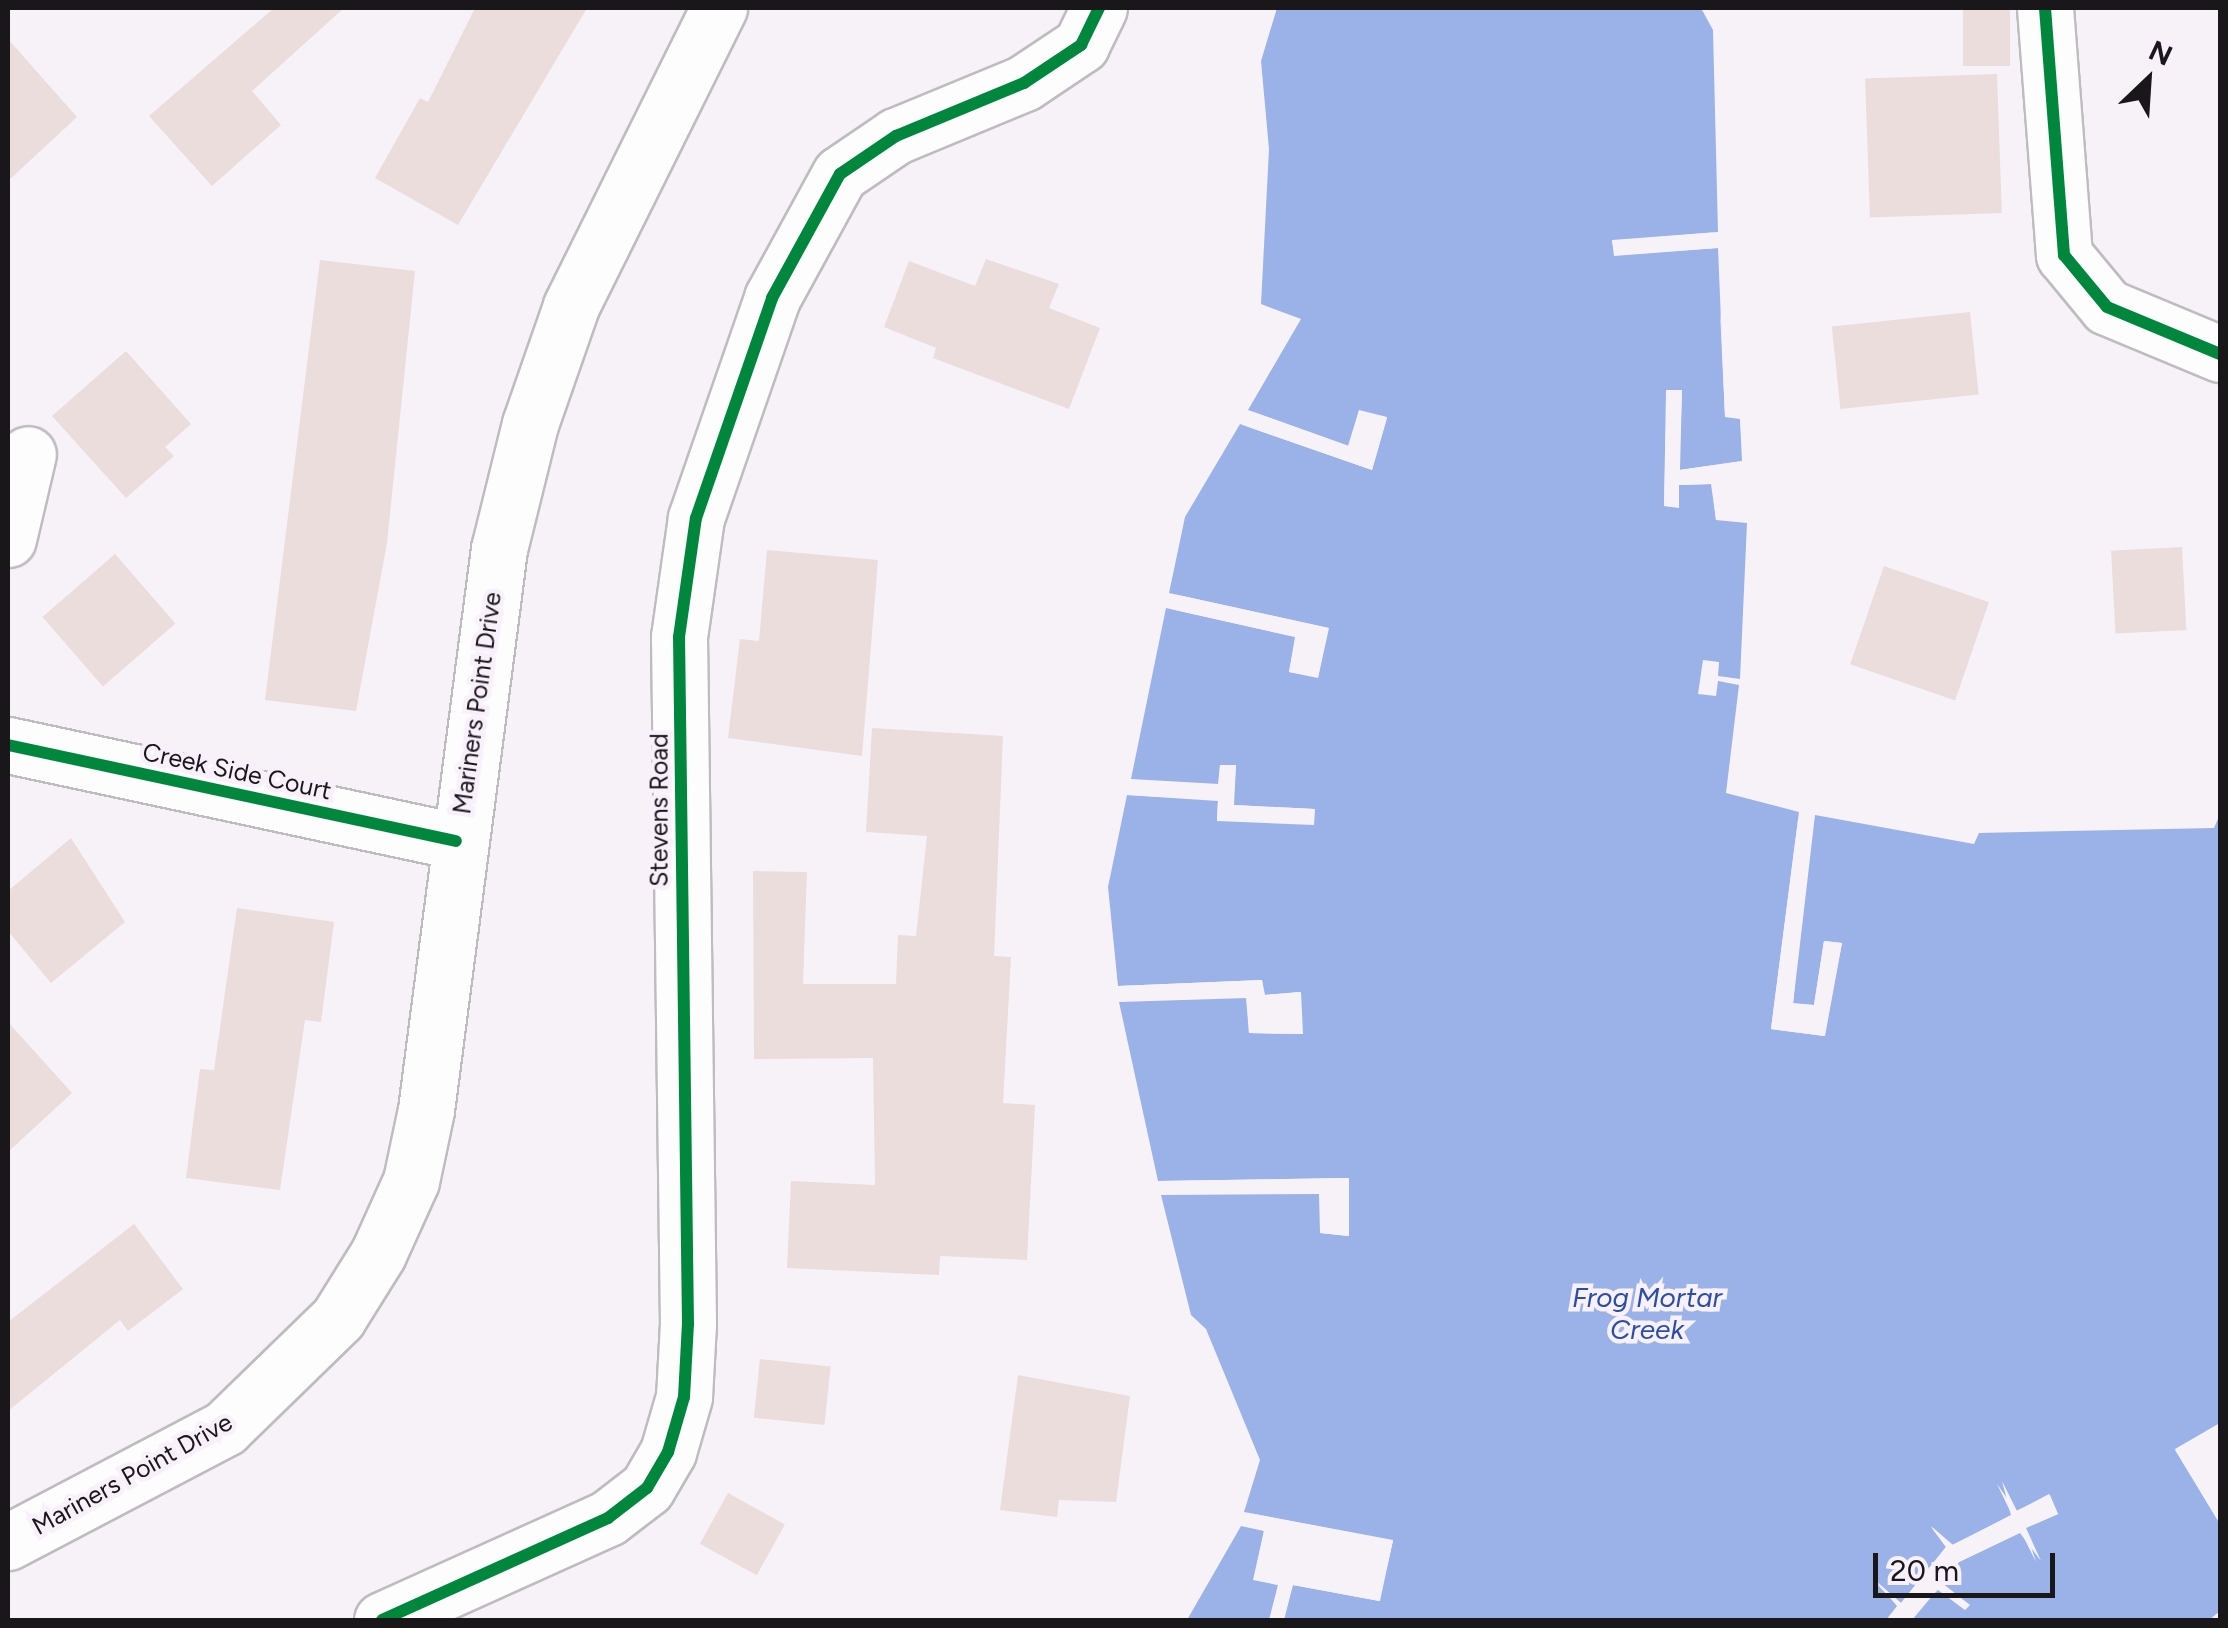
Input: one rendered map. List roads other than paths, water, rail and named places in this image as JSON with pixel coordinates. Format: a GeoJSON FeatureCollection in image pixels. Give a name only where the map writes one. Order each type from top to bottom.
{"type":"FeatureCollection","features":[{"type":"Feature","properties":{"kind":"street","name":"Mariners Point Drive"},"geometry":{"type":"LineString","coordinates":[[8,1542],[225,1428],[338,1318],[411,1180],[450,955],[456,841],[499,549],[549,362],[719,8]]}},
{"type":"Feature","properties":{"kind":"street","name":"Stevens Road"},"geometry":{"type":"LineString","coordinates":[[382,1620],[608,1518],[647,1488],[668,1452],[684,1397],[688,1324],[678,637],[696,518],[772,298],[840,174],[896,136],[1038,73],[1081,45],[1099,8]]}},
{"type":"Feature","properties":{"kind":"street"},"geometry":{"type":"LineString","coordinates":[[2044,8],[2064,254],[2107,307],[2220,354]]}},
{"type":"Feature","properties":{"kind":"street"},"geometry":{"type":"LineString","coordinates":[[8,538],[28,454]]}},
{"type":"Feature","properties":{"kind":"street","name":"Creek Side Court"},"geometry":{"type":"LineString","coordinates":[[8,745],[456,841]]}},
{"type":"Feature","properties":{"kind":"water","name":"Frog Mortar Creek"},"geometry":{"type":"Polygon","coordinates":[[[1277,8],[1701,8],[1713,30],[1718,232],[1612,241],[1615,255],[1718,248],[1725,417],[1740,419],[1742,461],[1679,470],[1682,390],[1667,390],[1664,506],[1679,507],[1678,485],[1712,484],[1716,520],[1747,523],[1740,679],[1718,676],[1719,662],[1703,660],[1698,694],[1716,696],[1718,681],[1739,685],[1726,793],[1799,812],[1771,1029],[1825,1036],[1842,943],[1824,941],[1814,1005],[1793,1004],[1815,815],[1974,844],[1979,833],[2214,828],[2220,814],[2220,1423],[2175,1450],[2220,1524],[2220,1611],[2209,1620],[1912,1620],[1938,1589],[1966,1610],[1941,1583],[1959,1562],[2021,1532],[2036,1562],[2025,1528],[2058,1514],[2050,1495],[2016,1511],[1997,1484],[2012,1515],[1952,1545],[1931,1527],[1946,1547],[1901,1603],[1874,1581],[1898,1606],[1886,1620],[1284,1620],[1293,1585],[1379,1601],[1393,1541],[1244,1512],[1260,1460],[1206,1329],[1191,1315],[1161,1195],[1320,1194],[1320,1233],[1348,1236],[1349,1178],[1158,1181],[1119,1002],[1247,998],[1249,1033],[1302,1034],[1300,992],[1264,995],[1262,980],[1118,986],[1108,887],[1127,795],[1218,801],[1217,820],[1314,824],[1314,809],[1233,805],[1236,765],[1220,765],[1219,784],[1131,779],[1166,608],[1296,637],[1289,672],[1318,677],[1328,628],[1169,593],[1185,517],[1240,424],[1372,470],[1387,418],[1359,411],[1349,446],[1248,410],[1301,319],[1261,304],[1269,149],[1261,61],[1277,8]]]}},
{"type":"Feature","properties":{"kind":"water"},"geometry":{"type":"Polygon","coordinates":[[[1241,1526],[1264,1531],[1254,1579],[1278,1585],[1269,1620],[1187,1620],[1241,1526]]]}}]}
